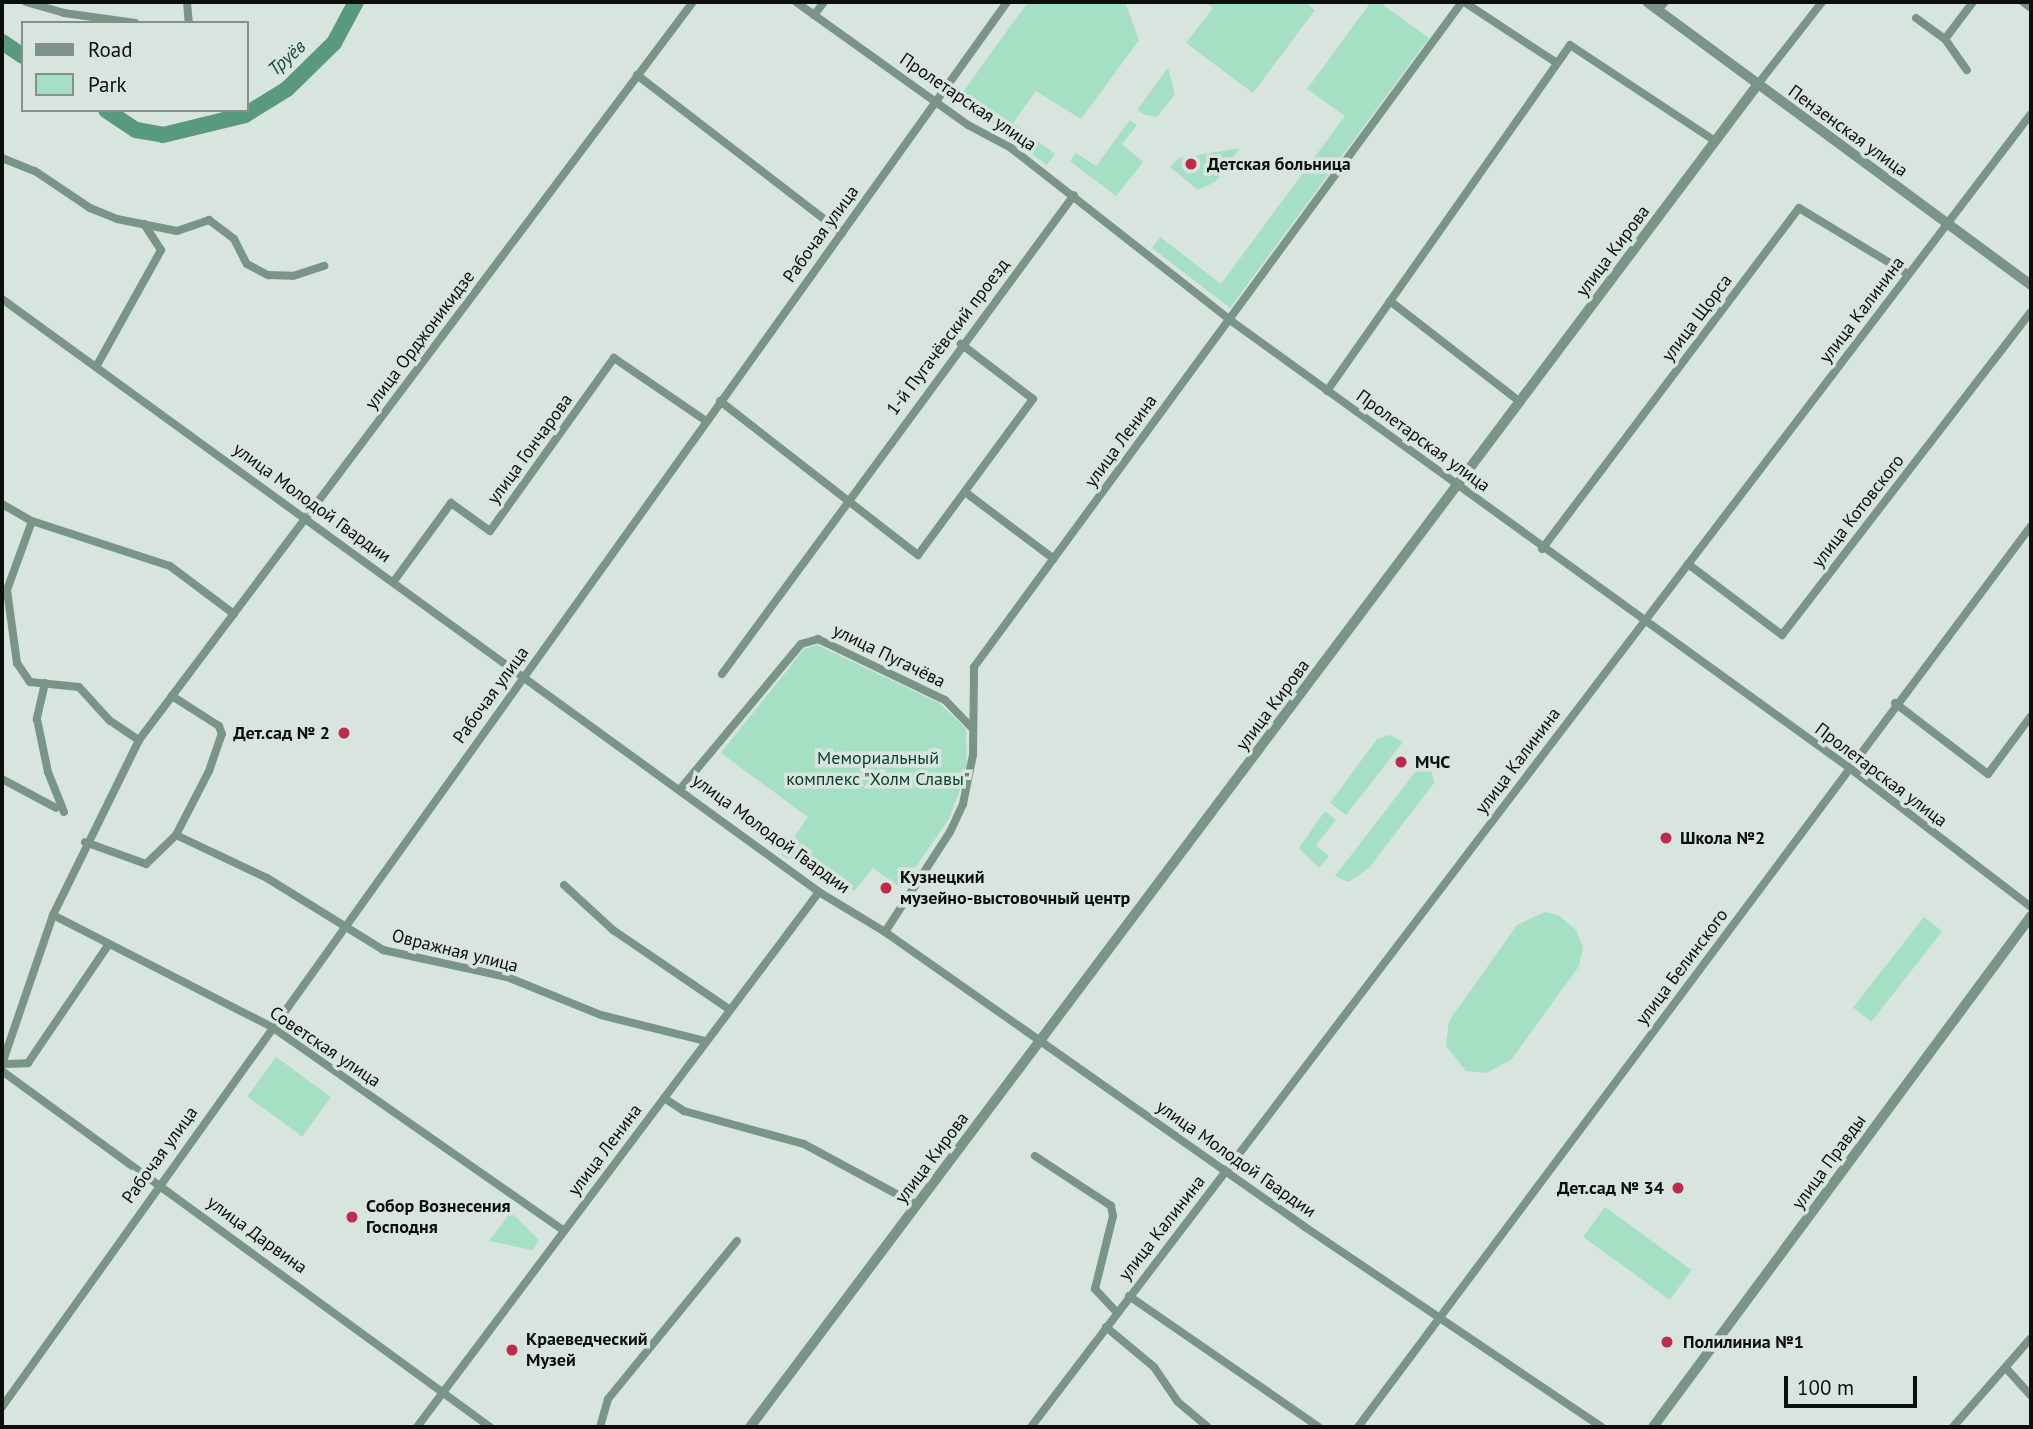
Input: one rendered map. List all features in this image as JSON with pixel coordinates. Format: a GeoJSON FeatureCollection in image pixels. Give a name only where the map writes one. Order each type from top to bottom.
{"type":"FeatureCollection","features":[{"type":"Feature","properties":{"kind":"street"},"geometry":{"type":"LineString","coordinates":[[26,2],[64,13],[121,21]]}},
{"type":"Feature","properties":{"kind":"street"},"geometry":{"type":"LineString","coordinates":[[62,2],[64,13]]}},
{"type":"Feature","properties":{"kind":"street"},"geometry":{"type":"LineString","coordinates":[[187,2],[189,21]]}},
{"type":"Feature","properties":{"kind":"street","name":"улица Орджоникидзе"},"geometry":{"type":"LineString","coordinates":[[3,1066],[54,915],[85,842],[139,740],[693,2]]}},
{"type":"Feature","properties":{"kind":"street","name":"Пролетарская улица"},"geometry":{"type":"LineString","coordinates":[[796,2],[935,101],[1011,148],[1230,320],[1542,549],[1851,769],[2031,907]]}},
{"type":"Feature","properties":{"kind":"street"},"geometry":{"type":"LineString","coordinates":[[814,15],[824,2]]}},
{"type":"Feature","properties":{"kind":"street","name":"Рабочая улица"},"geometry":{"type":"LineString","coordinates":[[2,1408],[159,1182],[1007,2]]}},
{"type":"Feature","properties":{"kind":"street"},"geometry":{"type":"LineString","coordinates":[[1463,2],[1557,63]]}},
{"type":"Feature","properties":{"kind":"street","name":"улица Ленина"},"geometry":{"type":"LineString","coordinates":[[886,932],[950,832],[963,804],[973,755],[974,667],[1463,2]]}},
{"type":"Feature","properties":{"kind":"street","name":"Пензенская улица"},"geometry":{"type":"LineString","coordinates":[[1647,2],[1661,6],[1758,84],[2031,285]]}},
{"type":"Feature","properties":{"kind":"street","name":"улица Кирова"},"geometry":{"type":"LineString","coordinates":[[750,1427],[1822,2]]}},
{"type":"Feature","properties":{"kind":"street"},"geometry":{"type":"LineString","coordinates":[[1945,39],[1973,2]]}},
{"type":"Feature","properties":{"kind":"street"},"geometry":{"type":"LineString","coordinates":[[2023,2],[2031,8]]}},
{"type":"Feature","properties":{"kind":"street"},"geometry":{"type":"LineString","coordinates":[[1916,18],[1945,39],[1967,70]]}},
{"type":"Feature","properties":{"kind":"street"},"geometry":{"type":"LineString","coordinates":[[1327,391],[1570,45],[1715,141]]}},
{"type":"Feature","properties":{"kind":"street"},"geometry":{"type":"LineString","coordinates":[[637,75],[842,233]]}},
{"type":"Feature","properties":{"kind":"street","name":"улица Калинина"},"geometry":{"type":"LineString","coordinates":[[1031,1427],[2031,114]]}},
{"type":"Feature","properties":{"kind":"street"},"geometry":{"type":"LineString","coordinates":[[2,158],[35,170],[90,208],[177,231],[209,220],[234,239],[247,264],[268,275],[293,276],[324,266]]}},
{"type":"Feature","properties":{"kind":"street","name":"1-й Пугачёвский проезд"},"geometry":{"type":"LineString","coordinates":[[722,674],[961,344],[1074,195]]}},
{"type":"Feature","properties":{"kind":"street","name":"улица Щорса"},"geometry":{"type":"LineString","coordinates":[[1542,549],[1799,208],[1908,274]]}},
{"type":"Feature","properties":{"kind":"street"},"geometry":{"type":"LineString","coordinates":[[96,367],[161,250],[144,224]]}},
{"type":"Feature","properties":{"kind":"street","name":"улица Молодой Гвардии"},"geometry":{"type":"LineString","coordinates":[[2,299],[681,788],[819,892],[886,932],[1226,1170],[1602,1427]]}},
{"type":"Feature","properties":{"kind":"street"},"geometry":{"type":"LineString","coordinates":[[1390,301],[1520,402]]}},
{"type":"Feature","properties":{"kind":"street","name":"улица Котовского"},"geometry":{"type":"LineString","coordinates":[[1688,564],[1782,635],[2031,312]]}},
{"type":"Feature","properties":{"kind":"street"},"geometry":{"type":"LineString","coordinates":[[720,401],[918,555],[1033,399],[961,344]]}},
{"type":"Feature","properties":{"kind":"street","name":"улица Гончарова"},"geometry":{"type":"LineString","coordinates":[[394,582],[451,503],[490,531],[614,358],[706,421]]}},
{"type":"Feature","properties":{"kind":"street"},"geometry":{"type":"LineString","coordinates":[[965,492],[1054,559]]}},
{"type":"Feature","properties":{"kind":"street"},"geometry":{"type":"LineString","coordinates":[[2,504],[32,521],[170,566],[234,614]]}},
{"type":"Feature","properties":{"kind":"street"},"geometry":{"type":"LineString","coordinates":[[32,521],[7,590],[8,615],[18,663],[30,682],[79,687],[109,720],[139,740]]}},
{"type":"Feature","properties":{"kind":"street","name":"улица Белинского"},"geometry":{"type":"LineString","coordinates":[[1359,1427],[1851,769],[1895,703],[2031,526]]}},
{"type":"Feature","properties":{"kind":"street","name":"улица Пугачёва"},"geometry":{"type":"LineString","coordinates":[[681,788],[801,644],[818,639],[945,700],[973,728]]}},
{"type":"Feature","properties":{"kind":"street"},"geometry":{"type":"LineString","coordinates":[[2,779],[60,810],[48,772],[37,719],[45,683]]}},
{"type":"Feature","properties":{"kind":"street"},"geometry":{"type":"LineString","coordinates":[[85,842],[146,864],[176,835],[209,771],[222,734],[219,726],[172,695]]}},
{"type":"Feature","properties":{"kind":"street"},"geometry":{"type":"LineString","coordinates":[[1895,703],[1988,774],[2031,716]]}},
{"type":"Feature","properties":{"kind":"street","name":"Овражная улица"},"geometry":{"type":"LineString","coordinates":[[176,835],[267,878],[393,953],[508,977],[601,1015],[705,1041]]}},
{"type":"Feature","properties":{"kind":"street"},"geometry":{"type":"LineString","coordinates":[[564,885],[613,930],[729,1009]]}},
{"type":"Feature","properties":{"kind":"street","name":"улица Ленина"},"geometry":{"type":"LineString","coordinates":[[417,1427],[819,892]]}},
{"type":"Feature","properties":{"kind":"street","name":"Советская улица"},"geometry":{"type":"LineString","coordinates":[[54,915],[272,1027],[564,1231]]}},
{"type":"Feature","properties":{"kind":"street","name":"улица Правды"},"geometry":{"type":"LineString","coordinates":[[1653,1427],[2031,916]]}},
{"type":"Feature","properties":{"kind":"street"},"geometry":{"type":"LineString","coordinates":[[3,1066],[28,1063],[109,944]]}},
{"type":"Feature","properties":{"kind":"street","name":"улица Дарвина"},"geometry":{"type":"LineString","coordinates":[[3,1066],[490,1427]]}},
{"type":"Feature","properties":{"kind":"street"},"geometry":{"type":"LineString","coordinates":[[664,1098],[684,1111],[804,1144],[917,1205]]}},
{"type":"Feature","properties":{"kind":"street"},"geometry":{"type":"LineString","coordinates":[[1035,1156],[1111,1206],[1113,1216],[1095,1289],[1117,1313]]}},
{"type":"Feature","properties":{"kind":"street"},"geometry":{"type":"LineString","coordinates":[[600,1427],[608,1399],[737,1241]]}},
{"type":"Feature","properties":{"kind":"street"},"geometry":{"type":"LineString","coordinates":[[1129,1296],[1319,1427]]}},
{"type":"Feature","properties":{"kind":"street"},"geometry":{"type":"LineString","coordinates":[[1106,1327],[1154,1367],[1178,1402],[1208,1427]]}},
{"type":"Feature","properties":{"kind":"street"},"geometry":{"type":"LineString","coordinates":[[1953,1427],[2031,1338]]}},
{"type":"Feature","properties":{"kind":"street"},"geometry":{"type":"LineString","coordinates":[[2006,1368],[2031,1396]]}},
{"type":"Feature","properties":{"kind":"green space"},"geometry":{"type":"Polygon","coordinates":[[[1028,2],[1125,2],[1139,40],[1081,119],[1036,91],[1013,123],[1055,154],[1047,165],[958,99],[1028,2]]]}},
{"type":"Feature","properties":{"kind":"green space"},"geometry":{"type":"Polygon","coordinates":[[[1205,2],[1304,2],[1315,10],[1253,93],[1186,43],[1213,8],[1205,2]]]}},
{"type":"Feature","properties":{"kind":"green space"},"geometry":{"type":"Polygon","coordinates":[[[1371,2],[1379,2],[1429,38],[1230,308],[1152,248],[1160,237],[1221,284],[1345,116],[1307,89],[1371,2]]]}},
{"type":"Feature","properties":{"kind":"green space"},"geometry":{"type":"Polygon","coordinates":[[[1168,68],[1175,94],[1157,117],[1145,115],[1137,110],[1168,68]]]}},
{"type":"Feature","properties":{"kind":"green space"},"geometry":{"type":"Polygon","coordinates":[[[1130,120],[1137,125],[1122,144],[1143,162],[1116,196],[1070,161],[1076,153],[1096,166],[1130,120]]]}},
{"type":"Feature","properties":{"kind":"green space"},"geometry":{"type":"Polygon","coordinates":[[[1240,148],[1215,182],[1198,190],[1170,167],[1179,158],[1240,148]]]}},
{"type":"Feature","properties":{"kind":"green space","name":"Мемориальный комплекс \"Холм Славы\""},"geometry":{"type":"Polygon","coordinates":[[[817,645],[939,703],[966,729],[967,771],[949,819],[901,888],[873,868],[854,891],[806,854],[788,859],[781,855],[808,817],[721,753],[804,649],[817,645]]]}},
{"type":"Feature","properties":{"kind":"green space"},"geometry":{"type":"Polygon","coordinates":[[[1390,735],[1403,742],[1346,815],[1330,803],[1377,739],[1390,735]]]}},
{"type":"Feature","properties":{"kind":"green space"},"geometry":{"type":"Polygon","coordinates":[[[1423,762],[1431,769],[1434,783],[1368,869],[1348,882],[1335,876],[1423,762]]]}},
{"type":"Feature","properties":{"kind":"green space"},"geometry":{"type":"Polygon","coordinates":[[[1325,811],[1336,820],[1316,845],[1329,856],[1319,868],[1299,848],[1325,811]]]}},
{"type":"Feature","properties":{"kind":"green space"},"geometry":{"type":"Polygon","coordinates":[[[1545,912],[1558,915],[1576,930],[1583,947],[1579,966],[1511,1060],[1486,1073],[1466,1071],[1446,1046],[1449,1021],[1517,925],[1545,912]]]}},
{"type":"Feature","properties":{"kind":"green space"},"geometry":{"type":"Polygon","coordinates":[[[1924,917],[1942,931],[1871,1022],[1853,1008],[1924,917]]]}},
{"type":"Feature","properties":{"kind":"green space"},"geometry":{"type":"Polygon","coordinates":[[[276,1057],[331,1097],[302,1137],[247,1097],[276,1057]]]}},
{"type":"Feature","properties":{"kind":"green space"},"geometry":{"type":"Polygon","coordinates":[[[1605,1207],[1692,1270],[1670,1300],[1583,1237],[1605,1207]]]}},
{"type":"Feature","properties":{"kind":"green space"},"geometry":{"type":"Polygon","coordinates":[[[511,1212],[539,1240],[533,1250],[489,1241],[511,1212]]]}},
{"type":"Feature","properties":{"kind":"waterway","name":"Труёв"},"geometry":{"type":"LineString","coordinates":[[109,112],[136,130],[163,135],[245,115],[287,89],[334,43],[356,2]]}},
{"type":"Feature","properties":{"kind":"waterway","name":"Труёв"},"geometry":{"type":"LineString","coordinates":[[2,42],[21,55]]}},
{"type":"Feature","properties":{"kind":"place","name":"Детская больница"},"geometry":{"type":"Point","coordinates":[1191,164]}},
{"type":"Feature","properties":{"kind":"place","name":"Дет.сад № 2"},"geometry":{"type":"Point","coordinates":[344,733]}},
{"type":"Feature","properties":{"kind":"place","name":"МЧС"},"geometry":{"type":"Point","coordinates":[1401,762]}},
{"type":"Feature","properties":{"kind":"place","name":"Школа №2"},"geometry":{"type":"Point","coordinates":[1666,838]}},
{"type":"Feature","properties":{"kind":"place","name":"Кузнецкий музейно-выстовочный центр"},"geometry":{"type":"Point","coordinates":[886,888]}},
{"type":"Feature","properties":{"kind":"place","name":"Дет.сад № 34"},"geometry":{"type":"Point","coordinates":[1678,1188]}},
{"type":"Feature","properties":{"kind":"place","name":"Собор Вознесения Господня"},"geometry":{"type":"Point","coordinates":[352,1217]}},
{"type":"Feature","properties":{"kind":"place","name":"Полилиниа №1"},"geometry":{"type":"Point","coordinates":[1667,1342]}},
{"type":"Feature","properties":{"kind":"place","name":"Краеведческий Музей"},"geometry":{"type":"Point","coordinates":[512,1350]}}]}
